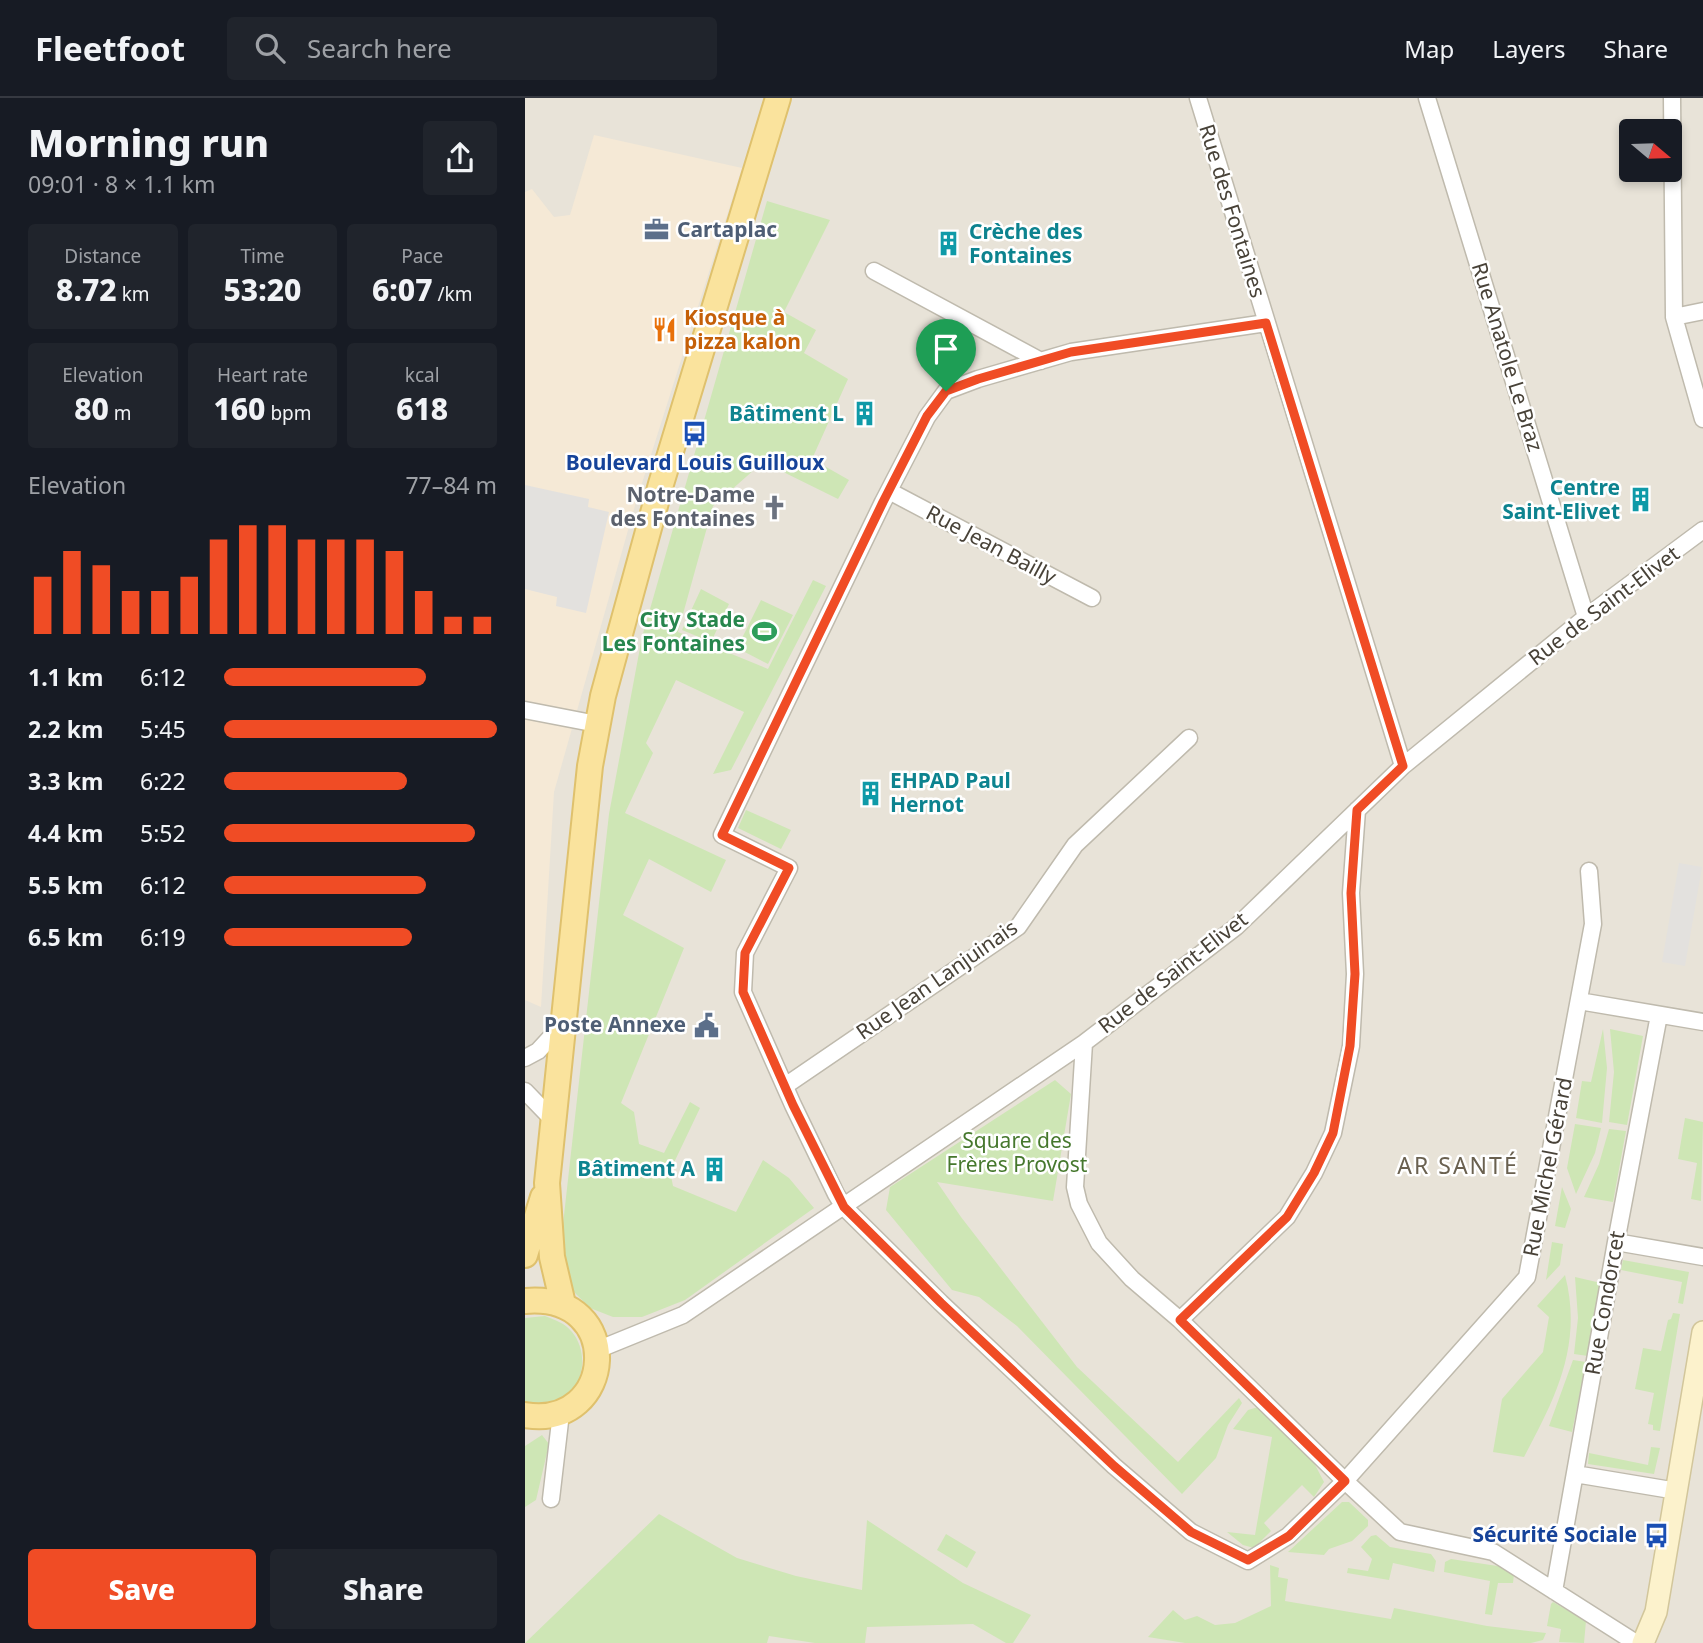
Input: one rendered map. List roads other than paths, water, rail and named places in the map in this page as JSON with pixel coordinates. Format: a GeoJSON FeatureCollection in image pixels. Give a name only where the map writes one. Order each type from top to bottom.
{"type":"FeatureCollection","features":[{"type":"Feature","properties":{"kind":"main road"},"geometry":{"type":"LineString","coordinates":[[563,1304],[552,1257],[547,1183],[597,724],[661,484],[778,98]]}},
{"type":"Feature","properties":{"kind":"main road"},"geometry":{"type":"LineString","coordinates":[[525,1255],[547,1183]]}},
{"type":"Feature","properties":{"kind":"main road"},"geometry":{"type":"LineString","coordinates":[[525,1301],[544,1299],[563,1304],[580,1315],[591,1331],[597,1350],[597,1370],[590,1388],[577,1403],[537,1419]]}},
{"type":"Feature","properties":{"kind":"street","name":"Rue des Fontaines"},"geometry":{"type":"LineString","coordinates":[[1198,98],[1403,766]]}},
{"type":"Feature","properties":{"kind":"street","name":"Rue Anatole Le Braz"},"geometry":{"type":"LineString","coordinates":[[1427,98],[1586,617]]}},
{"type":"Feature","properties":{"kind":"street"},"geometry":{"type":"LineString","coordinates":[[1672,98],[1674,317],[1703,419]]}},
{"type":"Feature","properties":{"kind":"street"},"geometry":{"type":"LineString","coordinates":[[874,271],[1041,361]]}},
{"type":"Feature","properties":{"kind":"street"},"geometry":{"type":"LineString","coordinates":[[1674,317],[1703,311]]}},
{"type":"Feature","properties":{"kind":"street"},"geometry":{"type":"LineString","coordinates":[[844,1207],[743,992],[745,953],[789,868],[722,835],[889,491],[927,416],[946,391],[1071,352],[1266,323]]}},
{"type":"Feature","properties":{"kind":"street","name":"Rue Jean Bailly"},"geometry":{"type":"LineString","coordinates":[[889,491],[1092,598]]}},
{"type":"Feature","properties":{"kind":"street","name":"Rue de Saint-Elivet"},"geometry":{"type":"LineString","coordinates":[[597,1350],[683,1315],[1084,1043],[1236,927],[1403,766],[1586,617],[1703,530]]}},
{"type":"Feature","properties":{"kind":"street"},"geometry":{"type":"LineString","coordinates":[[525,710],[597,724]]}},
{"type":"Feature","properties":{"kind":"street","name":"Rue Jean Lanjuinais"},"geometry":{"type":"LineString","coordinates":[[785,1086],[1018,927],[1075,845],[1189,738]]}},
{"type":"Feature","properties":{"kind":"street"},"geometry":{"type":"LineString","coordinates":[[1180,1320],[1287,1217],[1314,1173],[1333,1133],[1350,1046],[1355,974],[1351,893],[1357,810]]}},
{"type":"Feature","properties":{"kind":"street","name":"Rue Michel Gérard"},"geometry":{"type":"LineString","coordinates":[[844,1207],[941,1303],[1114,1466],[1191,1532],[1248,1560],[1289,1536],[1345,1481],[1527,1278],[1593,924],[1589,871]]}},
{"type":"Feature","properties":{"kind":"street"},"geometry":{"type":"LineString","coordinates":[[1579,1001],[1703,1022]]}},
{"type":"Feature","properties":{"kind":"street"},"geometry":{"type":"LineString","coordinates":[[525,1059],[538,1051],[564,1013]]}},
{"type":"Feature","properties":{"kind":"street","name":"Rue Condorcet"},"geometry":{"type":"LineString","coordinates":[[1554,1591],[1659,1015]]}},
{"type":"Feature","properties":{"kind":"street"},"geometry":{"type":"LineString","coordinates":[[1084,1043],[1075,1186],[1079,1204],[1099,1243],[1132,1279],[1180,1320],[1400,1532],[1493,1552],[1636,1643]]}},
{"type":"Feature","properties":{"kind":"street"},"geometry":{"type":"LineString","coordinates":[[525,1090],[553,1120]]}},
{"type":"Feature","properties":{"kind":"street"},"geometry":{"type":"LineString","coordinates":[[1616,1242],[1703,1258]]}},
{"type":"Feature","properties":{"kind":"street"},"geometry":{"type":"LineString","coordinates":[[1643,1643],[1656,1612],[1703,1332]]}},
{"type":"Feature","properties":{"kind":"street"},"geometry":{"type":"LineString","coordinates":[[537,1419],[551,1499]]}},
{"type":"Feature","properties":{"kind":"street"},"geometry":{"type":"LineString","coordinates":[[1575,1474],[1677,1491]]}},
{"type":"Feature","properties":{"kind":"place","name":"Cartaplac"},"geometry":{"type":"Point","coordinates":[657,230]}},
{"type":"Feature","properties":{"kind":"place","name":"Crèche des Fontaines"},"geometry":{"type":"Point","coordinates":[949,244]}},
{"type":"Feature","properties":{"kind":"place","name":"Kiosque à pizza kalon"},"geometry":{"type":"Point","coordinates":[664,330]}},
{"type":"Feature","properties":{"kind":"place","name":"Bâtiment L"},"geometry":{"type":"Point","coordinates":[864,414]}},
{"type":"Feature","properties":{"kind":"place","name":"Boulevard Louis Guilloux"},"geometry":{"type":"Point","coordinates":[695,434]}},
{"type":"Feature","properties":{"kind":"place","name":"Centre Saint-Elivet"},"geometry":{"type":"Point","coordinates":[1640,500]}},
{"type":"Feature","properties":{"kind":"place","name":"Notre-Dame des Fontaines"},"geometry":{"type":"Point","coordinates":[775,507]}},
{"type":"Feature","properties":{"kind":"place","name":"City Stade Les Fontaines"},"geometry":{"type":"Point","coordinates":[765,632]}},
{"type":"Feature","properties":{"kind":"place","name":"EHPAD Paul Hernot"},"geometry":{"type":"Point","coordinates":[870,793]}},
{"type":"Feature","properties":{"kind":"place","name":"Poste Annexe"},"geometry":{"type":"Point","coordinates":[706,1025]}},
{"type":"Feature","properties":{"kind":"place","name":"Bâtiment A"},"geometry":{"type":"Point","coordinates":[715,1169]}},
{"type":"Feature","properties":{"kind":"place","name":"Sécurité Sociale"},"geometry":{"type":"Point","coordinates":[1657,1535]}},
{"type":"Feature","properties":{"kind":"district","name":"AR SANTÉ"},"geometry":{"type":"Point","coordinates":[1458,1166]}},
{"type":"Feature","properties":{"kind":"park label","name":"Square des Frères Provost"},"geometry":{"type":"Point","coordinates":[1017,1153]}}]}
